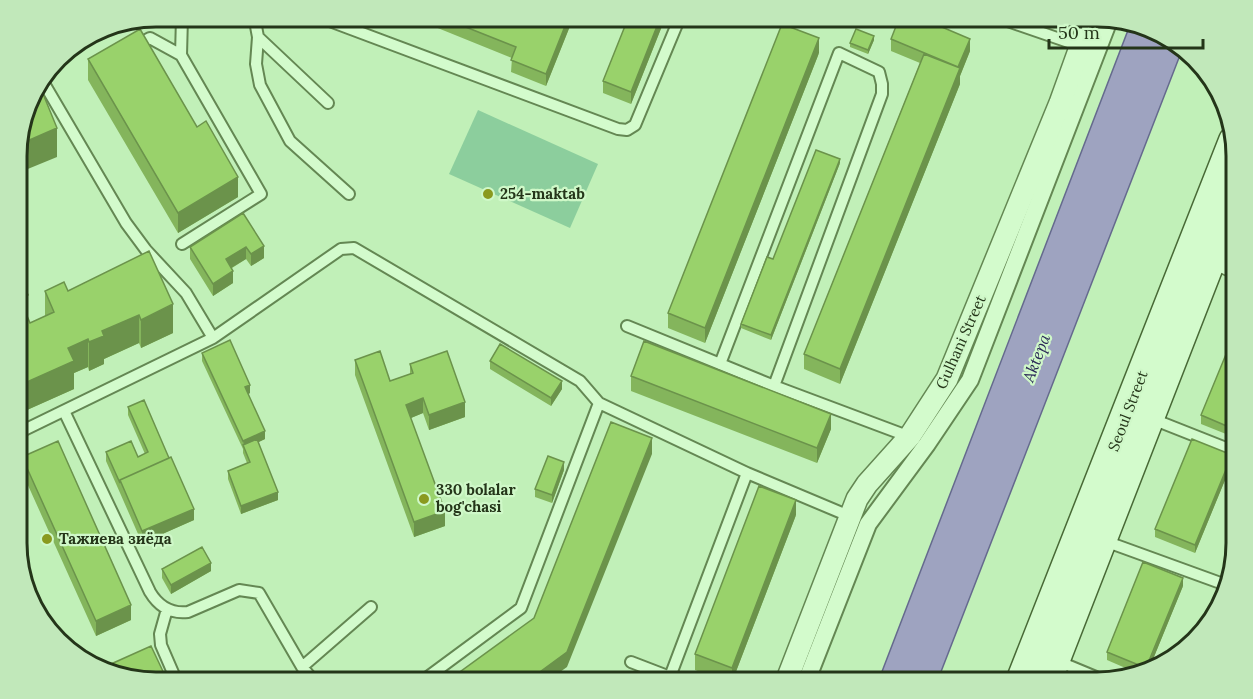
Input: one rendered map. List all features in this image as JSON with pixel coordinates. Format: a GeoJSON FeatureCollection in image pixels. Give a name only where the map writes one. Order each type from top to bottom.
{"type":"FeatureCollection","features":[{"type":"Feature","properties":{"kind":"main road","name":"Seoul Street"},"geometry":{"type":"LineString","coordinates":[[1025,672],[1226,161]]}},
{"type":"Feature","properties":{"kind":"main road","name":"Seoul Street"},"geometry":{"type":"LineString","coordinates":[[1050,671],[1149,418],[1224,263]]}},
{"type":"Feature","properties":{"kind":"street","name":"Gulhani Street"},"geometry":{"type":"LineString","coordinates":[[810,672],[868,524],[918,440],[947,379],[1060,104],[1087,27]]}},
{"type":"Feature","properties":{"kind":"street","name":"Gulhani Street"},"geometry":{"type":"LineString","coordinates":[[790,672],[849,516],[862,491],[918,440],[970,380],[1106,28]]}},
{"type":"Feature","properties":{"kind":"lane"},"geometry":{"type":"LineString","coordinates":[[181,55],[182,27]]}},
{"type":"Feature","properties":{"kind":"lane"},"geometry":{"type":"LineString","coordinates":[[256,27],[258,37],[256,64],[260,85],[290,141],[349,194]]}},
{"type":"Feature","properties":{"kind":"lane"},"geometry":{"type":"LineString","coordinates":[[348,27],[618,129],[627,130],[635,125],[675,27]]}},
{"type":"Feature","properties":{"kind":"lane"},"geometry":{"type":"LineString","coordinates":[[1027,27],[1080,46]]}},
{"type":"Feature","properties":{"kind":"lane"},"geometry":{"type":"LineString","coordinates":[[258,37],[328,103]]}},
{"type":"Feature","properties":{"kind":"lane"},"geometry":{"type":"LineString","coordinates":[[121,54],[150,38],[181,55],[261,194],[182,244]]}},
{"type":"Feature","properties":{"kind":"lane"},"geometry":{"type":"LineString","coordinates":[[720,364],[839,53],[879,72],[882,94],[774,386]]}},
{"type":"Feature","properties":{"kind":"lane"},"geometry":{"type":"LineString","coordinates":[[47,88],[126,223],[146,250],[186,293],[213,338]]}},
{"type":"Feature","properties":{"kind":"lane"},"geometry":{"type":"LineString","coordinates":[[27,429],[213,338],[341,249],[354,248],[580,381],[599,403],[747,473],[849,516]]}},
{"type":"Feature","properties":{"kind":"lane"},"geometry":{"type":"LineString","coordinates":[[627,326],[774,386],[918,440]]}},
{"type":"Feature","properties":{"kind":"lane"},"geometry":{"type":"LineString","coordinates":[[434,672],[520,608],[599,403]]}},
{"type":"Feature","properties":{"kind":"lane"},"geometry":{"type":"LineString","coordinates":[[64,411],[150,592],[157,602],[177,613],[188,612],[239,590],[259,593],[306,672]]}},
{"type":"Feature","properties":{"kind":"lane"},"geometry":{"type":"LineString","coordinates":[[1149,418],[1226,448]]}},
{"type":"Feature","properties":{"kind":"lane"},"geometry":{"type":"LineString","coordinates":[[672,672],[747,473]]}},
{"type":"Feature","properties":{"kind":"lane"},"geometry":{"type":"LineString","coordinates":[[1101,540],[1219,583]]}},
{"type":"Feature","properties":{"kind":"lane"},"geometry":{"type":"LineString","coordinates":[[302,667],[371,607]]}},
{"type":"Feature","properties":{"kind":"lane"},"geometry":{"type":"LineString","coordinates":[[167,609],[160,634],[161,645],[173,672]]}},
{"type":"Feature","properties":{"kind":"lane"},"geometry":{"type":"LineString","coordinates":[[631,662],[652,672]]}},
{"type":"Feature","properties":{"kind":"green space"},"geometry":{"type":"Polygon","coordinates":[[[478,110],[598,164],[570,228],[449,174],[478,110]]]}},
{"type":"Feature","properties":{"kind":"water","name":"Aktepa"},"geometry":{"type":"Polygon","coordinates":[[[1128,31],[1146,37],[1162,44],[1179,57],[941,672],[882,672],[1128,31]]]}},
{"type":"Feature","properties":{"kind":"building"},"geometry":{"type":"Polygon","coordinates":[[[466,27],[565,27],[546,74],[511,60],[516,47],[466,27]]]}},
{"type":"Feature","properties":{"kind":"building"},"geometry":{"type":"Polygon","coordinates":[[[625,27],[657,27],[631,92],[603,81],[625,27]]]}},
{"type":"Feature","properties":{"kind":"building"},"geometry":{"type":"Polygon","coordinates":[[[781,27],[790,27],[819,38],[705,328],[668,313],[781,27]]]}},
{"type":"Feature","properties":{"kind":"building"},"geometry":{"type":"Polygon","coordinates":[[[896,27],[942,27],[970,39],[958,67],[891,39],[896,27]]]}},
{"type":"Feature","properties":{"kind":"building"},"geometry":{"type":"Polygon","coordinates":[[[140,29],[197,127],[206,121],[238,177],[178,213],[88,59],[140,29]]]}},
{"type":"Feature","properties":{"kind":"building"},"geometry":{"type":"Polygon","coordinates":[[[856,29],[874,36],[868,50],[850,43],[856,29]]]}},
{"type":"Feature","properties":{"kind":"building"},"geometry":{"type":"Polygon","coordinates":[[[924,54],[960,68],[840,369],[804,354],[924,54]]]}},
{"type":"Feature","properties":{"kind":"building"},"geometry":{"type":"Polygon","coordinates":[[[43,94],[57,128],[28,141],[31,123],[43,94]]]}},
{"type":"Feature","properties":{"kind":"building"},"geometry":{"type":"Polygon","coordinates":[[[816,150],[840,159],[771,335],[741,324],[767,257],[773,259],[816,150]]]}},
{"type":"Feature","properties":{"kind":"building"},"geometry":{"type":"Polygon","coordinates":[[[243,213],[264,246],[251,254],[246,247],[226,259],[233,271],[213,284],[190,247],[243,213]]]}},
{"type":"Feature","properties":{"kind":"building"},"geometry":{"type":"Polygon","coordinates":[[[149,251],[173,304],[141,320],[139,315],[102,331],[104,336],[89,342],[88,339],[68,348],[74,361],[27,382],[27,316],[30,323],[54,312],[45,291],[64,282],[68,291],[149,251]]]}},
{"type":"Feature","properties":{"kind":"building"},"geometry":{"type":"Polygon","coordinates":[[[230,340],[250,385],[245,387],[265,431],[243,441],[202,353],[230,340]]]}},
{"type":"Feature","properties":{"kind":"building"},"geometry":{"type":"Polygon","coordinates":[[[644,341],[831,414],[817,448],[631,376],[644,341]]]}},
{"type":"Feature","properties":{"kind":"building"},"geometry":{"type":"Polygon","coordinates":[[[500,344],[562,381],[551,398],[490,361],[500,344]]]}},
{"type":"Feature","properties":{"kind":"building"},"geometry":{"type":"Polygon","coordinates":[[[380,351],[390,381],[413,373],[410,364],[447,351],[465,402],[429,415],[423,398],[406,405],[445,511],[414,522],[355,360],[380,351]]]}},
{"type":"Feature","properties":{"kind":"building"},"geometry":{"type":"Polygon","coordinates":[[[1226,354],[1226,426],[1201,415],[1226,354]]]}},
{"type":"Feature","properties":{"kind":"building"},"geometry":{"type":"Polygon","coordinates":[[[144,400],[169,458],[120,480],[120,483],[106,452],[131,441],[138,457],[148,452],[128,407],[144,400]]]}},
{"type":"Feature","properties":{"kind":"building"},"geometry":{"type":"Polygon","coordinates":[[[611,422],[652,438],[567,652],[540,672],[460,672],[534,618],[611,422]]]}},
{"type":"Feature","properties":{"kind":"building"},"geometry":{"type":"Polygon","coordinates":[[[257,439],[278,492],[241,506],[228,471],[250,462],[243,445],[257,439]]]}},
{"type":"Feature","properties":{"kind":"building"},"geometry":{"type":"Polygon","coordinates":[[[1192,439],[1226,453],[1226,470],[1195,545],[1155,529],[1192,439]]]}},
{"type":"Feature","properties":{"kind":"building"},"geometry":{"type":"Polygon","coordinates":[[[58,441],[131,605],[96,621],[27,468],[27,455],[58,441]]]}},
{"type":"Feature","properties":{"kind":"building"},"geometry":{"type":"Polygon","coordinates":[[[548,456],[564,462],[552,495],[535,489],[548,456]]]}},
{"type":"Feature","properties":{"kind":"building"},"geometry":{"type":"Polygon","coordinates":[[[171,457],[194,509],[142,531],[120,480],[171,457]]]}},
{"type":"Feature","properties":{"kind":"building"},"geometry":{"type":"Polygon","coordinates":[[[759,486],[796,500],[732,668],[695,654],[759,486]]]}},
{"type":"Feature","properties":{"kind":"building"},"geometry":{"type":"Polygon","coordinates":[[[202,547],[211,563],[171,585],[162,569],[202,547]]]}},
{"type":"Feature","properties":{"kind":"building"},"geometry":{"type":"Polygon","coordinates":[[[1143,562],[1183,578],[1149,661],[1138,665],[1107,652],[1143,562]]]}},
{"type":"Feature","properties":{"kind":"building"},"geometry":{"type":"Polygon","coordinates":[[[151,646],[163,672],[139,671],[112,664],[151,646]]]}},
{"type":"Feature","properties":{"kind":"place","name":"254-maktab"},"geometry":{"type":"Point","coordinates":[488,194]}},
{"type":"Feature","properties":{"kind":"place","name":"330 bolalar bog'chasi"},"geometry":{"type":"Point","coordinates":[424,499]}},
{"type":"Feature","properties":{"kind":"place","name":"Тажиева зиёда"},"geometry":{"type":"Point","coordinates":[47,539]}}]}
